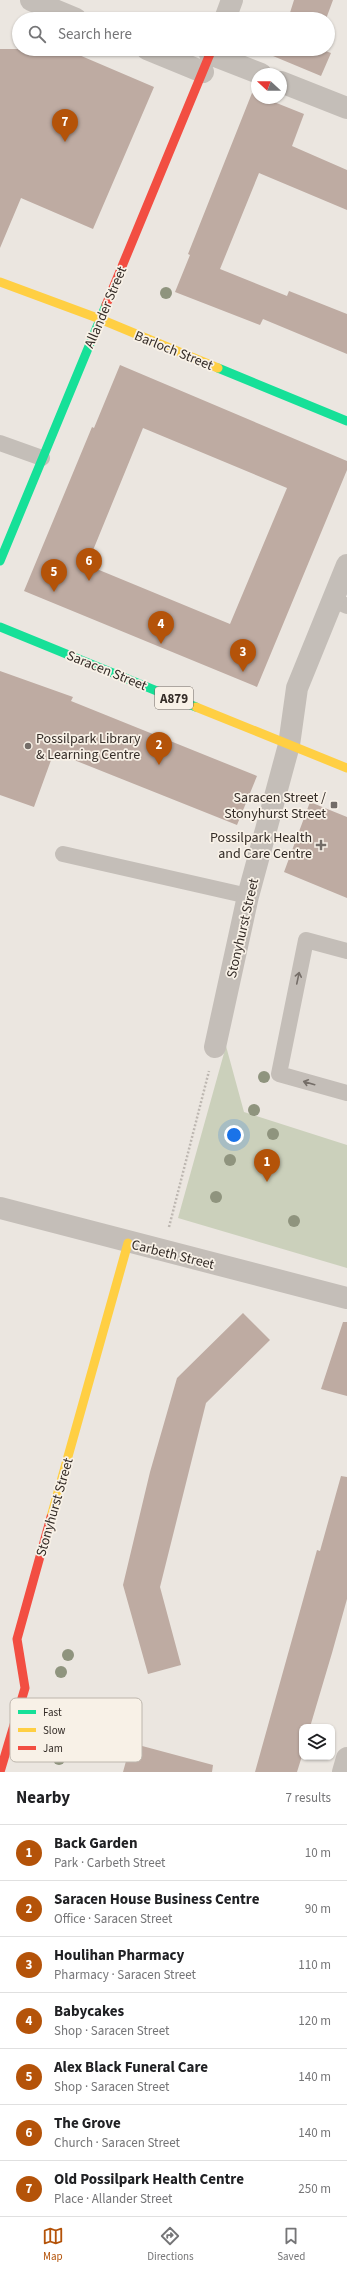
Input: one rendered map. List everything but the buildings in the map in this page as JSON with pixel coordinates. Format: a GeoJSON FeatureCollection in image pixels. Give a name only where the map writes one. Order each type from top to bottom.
{"type":"FeatureCollection","features":[{"type":"Feature","properties":{"kind":"street"},"geometry":{"type":"LineString","coordinates":[[31,0],[59,12]]}},
{"type":"Feature","properties":{"kind":"street"},"geometry":{"type":"LineString","coordinates":[[227,12],[232,0]]}},
{"type":"Feature","properties":{"kind":"street"},"geometry":{"type":"LineString","coordinates":[[194,56],[208,58],[251,71]]}},
{"type":"Feature","properties":{"kind":"street","name":"Allander Street"},"geometry":{"type":"LineString","coordinates":[[0,561],[208,58]]}},
{"type":"Feature","properties":{"kind":"street"},"geometry":{"type":"LineString","coordinates":[[287,84],[347,108]]}},
{"type":"Feature","properties":{"kind":"street","name":"Barloch Street"},"geometry":{"type":"LineString","coordinates":[[0,282],[100,319],[347,421]]}},
{"type":"Feature","properties":{"kind":"street","name":"Stonyhurst Street"},"geometry":{"type":"LineString","coordinates":[[215,1047],[248,896],[289,745],[297,688],[340,603],[347,565]]}},
{"type":"Feature","properties":{"kind":"street","name":"Saracen Street"},"geometry":{"type":"LineString","coordinates":[[0,627],[347,768]]}},
{"type":"Feature","properties":{"kind":"street","name":"Carbeth Street"},"geometry":{"type":"LineString","coordinates":[[0,1208],[128,1243],[163,1250],[347,1298]]}},
{"type":"Feature","properties":{"kind":"street","name":"Stonyhurst Street"},"geometry":{"type":"LineString","coordinates":[[22,1698],[25,1688],[17,1639],[128,1243]]}},
{"type":"Feature","properties":{"kind":"street","name":"Stonyhurst Street"},"geometry":{"type":"LineString","coordinates":[[0,1772],[10,1738]]}},
{"type":"Feature","properties":{"kind":"street"},"geometry":{"type":"LineString","coordinates":[[343,1772],[347,1758]]}},
{"type":"Feature","properties":{"kind":"lane"},"geometry":{"type":"LineString","coordinates":[[0,443],[42,458]]}},
{"type":"Feature","properties":{"kind":"lane"},"geometry":{"type":"LineString","coordinates":[[63,854],[248,896]]}},
{"type":"Feature","properties":{"kind":"lane"},"geometry":{"type":"LineString","coordinates":[[347,951],[306,940],[279,1074],[347,1094]]}},
{"type":"Feature","properties":{"kind":"path"},"geometry":{"type":"LineString","coordinates":[[163,1250],[215,1047]]}},
{"type":"Feature","properties":{"kind":"green space"},"geometry":{"type":"Polygon","coordinates":[[[226,1046],[244,1112],[347,1145],[347,1268],[178,1218],[226,1046]]]}},
{"type":"Feature","properties":{"kind":"traffic: fast"},"geometry":{"type":"LineString","coordinates":[[0,561],[106,305]]}},
{"type":"Feature","properties":{"kind":"traffic: fast"},"geometry":{"type":"LineString","coordinates":[[218,368],[347,421]]}},
{"type":"Feature","properties":{"kind":"traffic: fast"},"geometry":{"type":"LineString","coordinates":[[0,627],[196,707]]}},
{"type":"Feature","properties":{"kind":"traffic: slow"},"geometry":{"type":"LineString","coordinates":[[0,282],[100,319],[218,368]]}},
{"type":"Feature","properties":{"kind":"traffic: slow"},"geometry":{"type":"LineString","coordinates":[[196,707],[347,768]]}},
{"type":"Feature","properties":{"kind":"traffic: slow"},"geometry":{"type":"LineString","coordinates":[[51,1517],[128,1243]]}},
{"type":"Feature","properties":{"kind":"traffic: jam"},"geometry":{"type":"LineString","coordinates":[[106,305],[209,56]]}},
{"type":"Feature","properties":{"kind":"traffic: jam"},"geometry":{"type":"LineString","coordinates":[[22,1698],[25,1688],[17,1639],[51,1517]]}},
{"type":"Feature","properties":{"kind":"traffic: jam"},"geometry":{"type":"LineString","coordinates":[[0,1772],[10,1738]]}},
{"type":"Feature","properties":{"kind":"place","name":"Old Possilpark Health Centre"},"geometry":{"type":"Point","coordinates":[65,142]}},
{"type":"Feature","properties":{"kind":"place","name":"The Grove"},"geometry":{"type":"Point","coordinates":[89,581]}},
{"type":"Feature","properties":{"kind":"place","name":"Alex Black Funeral Care"},"geometry":{"type":"Point","coordinates":[54,592]}},
{"type":"Feature","properties":{"kind":"place","name":"Babycakes"},"geometry":{"type":"Point","coordinates":[161,644]}},
{"type":"Feature","properties":{"kind":"place","name":"Houlihan Pharmacy"},"geometry":{"type":"Point","coordinates":[243,672]}},
{"type":"Feature","properties":{"kind":"place","name":"Possilpark Library & Learning Centre"},"geometry":{"type":"Point","coordinates":[28,746]}},
{"type":"Feature","properties":{"kind":"place","name":"Saracen House Business Centre"},"geometry":{"type":"Point","coordinates":[159,765]}},
{"type":"Feature","properties":{"kind":"place","name":"Saracen Street / Stonyhurst Street"},"geometry":{"type":"Point","coordinates":[334,805]}},
{"type":"Feature","properties":{"kind":"place","name":"Possilpark Health and Care Centre"},"geometry":{"type":"Point","coordinates":[321,845]}},
{"type":"Feature","properties":{"kind":"place","name":"Back Garden"},"geometry":{"type":"Point","coordinates":[267,1182]}}]}
